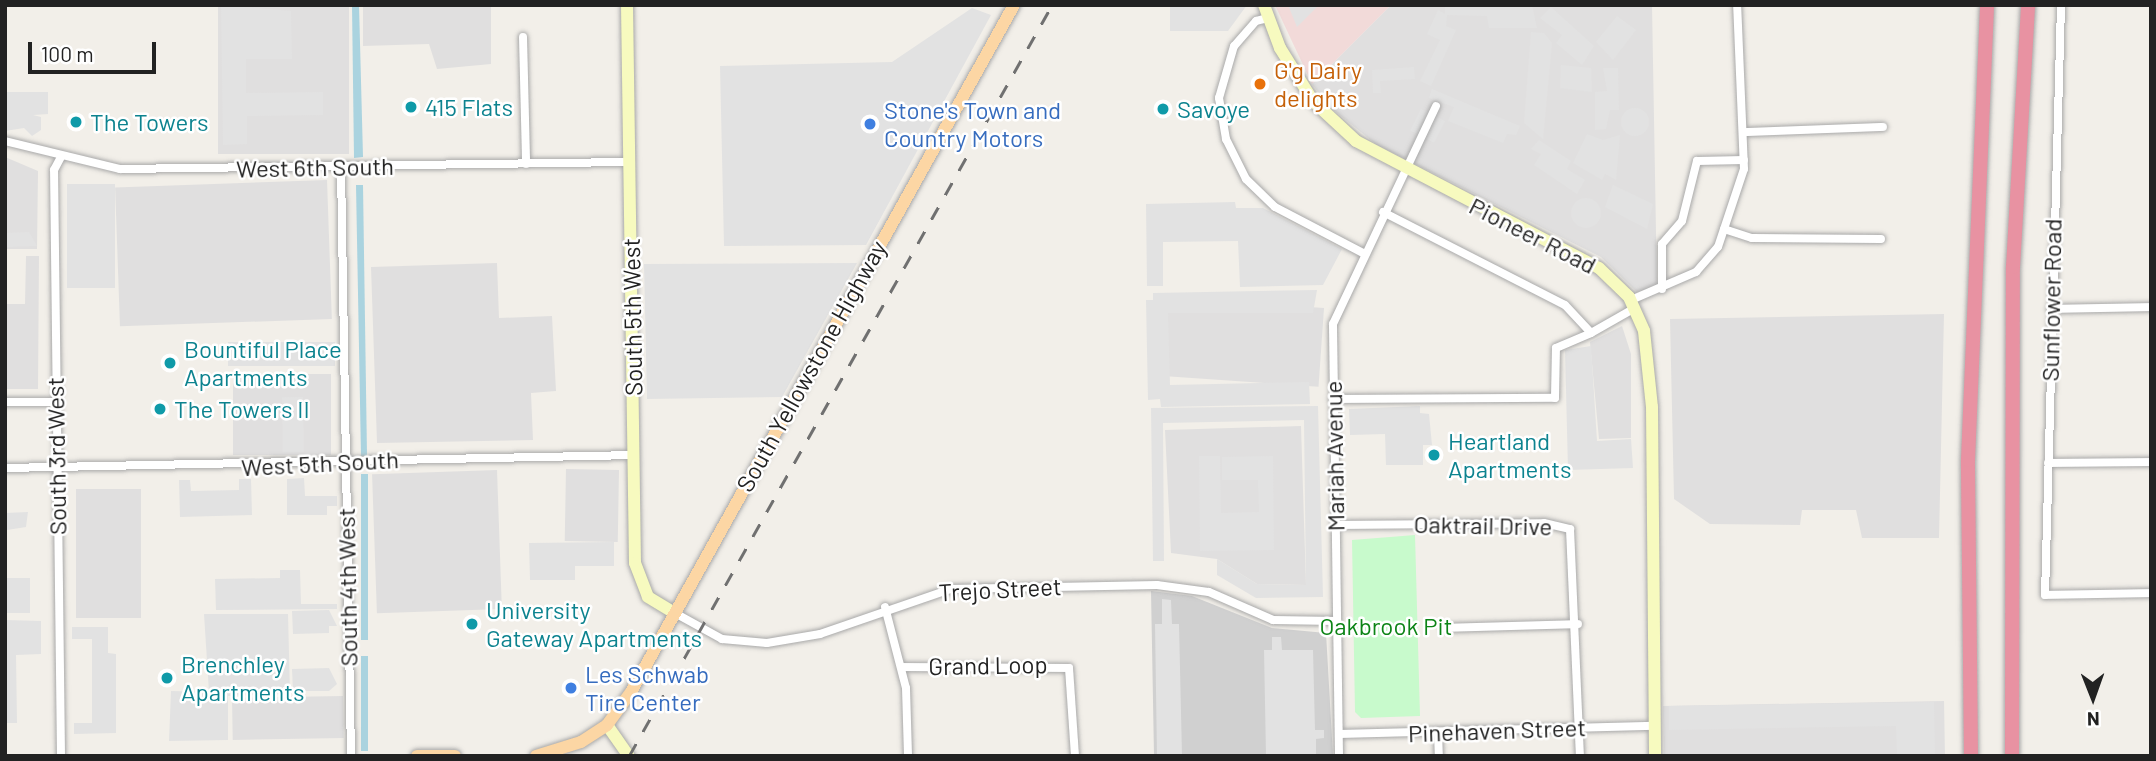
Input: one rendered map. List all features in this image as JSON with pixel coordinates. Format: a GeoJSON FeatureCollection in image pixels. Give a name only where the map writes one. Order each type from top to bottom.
{"type":"FeatureCollection","features":[{"type":"Feature","properties":{"kind":"highway"},"geometry":{"type":"LineString","coordinates":[[1971,756],[1968,460],[1987,5]]}},
{"type":"Feature","properties":{"kind":"highway"},"geometry":{"type":"LineString","coordinates":[[2012,756],[2013,267],[2028,5]]}},
{"type":"Feature","properties":{"kind":"main road","name":"South Yellowstone Highway"},"geometry":{"type":"LineString","coordinates":[[607,725],[1014,5]]}},
{"type":"Feature","properties":{"kind":"main road"},"geometry":{"type":"LineString","coordinates":[[536,756],[581,742],[607,725]]}},
{"type":"Feature","properties":{"kind":"main road"},"geometry":{"type":"LineString","coordinates":[[417,756],[455,756]]}},
{"type":"Feature","properties":{"kind":"street","name":"South 5th West"},"geometry":{"type":"LineString","coordinates":[[627,5],[637,576],[648,597],[673,612]]}},
{"type":"Feature","properties":{"kind":"street"},"geometry":{"type":"LineString","coordinates":[[1332,399],[1555,398],[1556,348],[1591,333],[1633,304],[1708,261],[1724,229],[1744,160],[1745,132],[1737,5]]}},
{"type":"Feature","properties":{"kind":"street","name":"Sunflower Road"},"geometry":{"type":"LineString","coordinates":[[2061,5],[2045,594],[2151,593]]}},
{"type":"Feature","properties":{"kind":"street"},"geometry":{"type":"LineString","coordinates":[[1266,11],[1234,46],[1219,98],[1226,139],[1246,179],[1275,207],[1363,253]]}},
{"type":"Feature","properties":{"kind":"street","name":"Pioneer Road"},"geometry":{"type":"LineString","coordinates":[[1266,11],[1313,101],[1356,141],[1403,171],[1599,268],[1633,304]]}},
{"type":"Feature","properties":{"kind":"street"},"geometry":{"type":"LineString","coordinates":[[523,37],[526,164]]}},
{"type":"Feature","properties":{"kind":"street","name":"Mariah Avenue"},"geometry":{"type":"LineString","coordinates":[[1339,756],[1333,324],[1363,253],[1436,106]]}},
{"type":"Feature","properties":{"kind":"street"},"geometry":{"type":"LineString","coordinates":[[1745,132],[1883,127]]}},
{"type":"Feature","properties":{"kind":"street","name":"West 6th South"},"geometry":{"type":"LineString","coordinates":[[5,141],[61,157],[120,169],[629,162]]}},
{"type":"Feature","properties":{"kind":"street","name":"South 3rd West"},"geometry":{"type":"LineString","coordinates":[[61,157],[54,170],[54,469],[61,756]]}},
{"type":"Feature","properties":{"kind":"street"},"geometry":{"type":"LineString","coordinates":[[1662,289],[1662,244],[1682,221],[1697,161],[1744,160]]}},
{"type":"Feature","properties":{"kind":"street","name":"South 4th West"},"geometry":{"type":"LineString","coordinates":[[341,167],[351,756]]}},
{"type":"Feature","properties":{"kind":"street"},"geometry":{"type":"LineString","coordinates":[[1383,212],[1564,304],[1591,333]]}},
{"type":"Feature","properties":{"kind":"street"},"geometry":{"type":"LineString","coordinates":[[1724,229],[1752,238],[1881,239]]}},
{"type":"Feature","properties":{"kind":"street"},"geometry":{"type":"LineString","coordinates":[[1633,304],[1651,396],[1655,756]]}},
{"type":"Feature","properties":{"kind":"street"},"geometry":{"type":"LineString","coordinates":[[2051,309],[2151,307]]}},
{"type":"Feature","properties":{"kind":"street"},"geometry":{"type":"LineString","coordinates":[[5,402],[55,402]]}},
{"type":"Feature","properties":{"kind":"street","name":"West 5th South"},"geometry":{"type":"LineString","coordinates":[[5,468],[345,465],[634,455]]}},
{"type":"Feature","properties":{"kind":"street"},"geometry":{"type":"LineString","coordinates":[[2048,463],[2151,462]]}},
{"type":"Feature","properties":{"kind":"street","name":"Oaktrail Drive"},"geometry":{"type":"LineString","coordinates":[[1335,524],[1566,526],[1575,547],[1580,756]]}},
{"type":"Feature","properties":{"kind":"street","name":"Trejo Street"},"geometry":{"type":"LineString","coordinates":[[673,612],[722,639],[766,643],[820,634],[885,607],[951,589],[1157,585],[1209,592],[1277,621],[1337,621]]}},
{"type":"Feature","properties":{"kind":"street","name":"Grand Loop"},"geometry":{"type":"LineString","coordinates":[[885,607],[902,667],[908,756]]}},
{"type":"Feature","properties":{"kind":"street"},"geometry":{"type":"LineString","coordinates":[[1446,628],[1578,624]]}},
{"type":"Feature","properties":{"kind":"street","name":"Grand Loop"},"geometry":{"type":"LineString","coordinates":[[902,667],[1069,668],[1075,756]]}},
{"type":"Feature","properties":{"kind":"street"},"geometry":{"type":"LineString","coordinates":[[607,725],[629,756]]}},
{"type":"Feature","properties":{"kind":"street","name":"Pinehaven Street"},"geometry":{"type":"LineString","coordinates":[[1339,734],[1654,726]]}},
{"type":"Feature","properties":{"kind":"street"},"geometry":{"type":"LineString","coordinates":[[1438,732],[1439,756]]}},
{"type":"Feature","properties":{"kind":"shaded area"},"geometry":{"type":"Polygon","coordinates":[[[218,5],[349,5],[349,154],[218,154],[218,5]]]}},
{"type":"Feature","properties":{"kind":"shaded area"},"geometry":{"type":"Polygon","coordinates":[[[221,5],[291,11],[292,59],[246,59],[246,93],[323,92],[323,115],[247,116],[247,144],[223,145],[221,5]]]}},
{"type":"Feature","properties":{"kind":"shaded area"},"geometry":{"type":"Polygon","coordinates":[[[363,5],[491,5],[491,64],[437,69],[429,44],[363,46],[363,5]]]}},
{"type":"Feature","properties":{"kind":"shaded area"},"geometry":{"type":"Polygon","coordinates":[[[1170,5],[1247,5],[1228,31],[1170,31],[1170,5]]]}},
{"type":"Feature","properties":{"kind":"shaded area"},"geometry":{"type":"Polygon","coordinates":[[[1275,5],[1391,5],[1312,84],[1275,5]]]}},
{"type":"Feature","properties":{"kind":"shaded area"},"geometry":{"type":"Polygon","coordinates":[[[1288,5],[1319,5],[1297,27],[1288,5]]]}},
{"type":"Feature","properties":{"kind":"shaded area"},"geometry":{"type":"Polygon","coordinates":[[[1391,5],[1652,5],[1657,288],[1637,292],[1601,257],[1377,145],[1330,107],[1312,84],[1391,5]]]}},
{"type":"Feature","properties":{"kind":"shaded area"},"geometry":{"type":"Polygon","coordinates":[[[1445,5],[1532,5],[1537,28],[1489,28],[1487,16],[1447,15],[1446,26],[1456,30],[1431,86],[1420,81],[1440,40],[1427,34],[1438,10],[1445,14],[1445,5]]]}},
{"type":"Feature","properties":{"kind":"shaded area"},"geometry":{"type":"Polygon","coordinates":[[[1551,7],[1594,46],[1582,65],[1556,43],[1562,35],[1540,18],[1551,7]]]}},
{"type":"Feature","properties":{"kind":"shaded area"},"geometry":{"type":"Polygon","coordinates":[[[972,8],[991,15],[866,245],[724,246],[720,66],[892,62],[972,8]]]}},
{"type":"Feature","properties":{"kind":"shaded area"},"geometry":{"type":"Polygon","coordinates":[[[1617,16],[1636,30],[1613,60],[1596,42],[1617,16]]]}},
{"type":"Feature","properties":{"kind":"shaded area"},"geometry":{"type":"Polygon","coordinates":[[[1531,32],[1544,33],[1552,43],[1543,139],[1524,123],[1531,32]]]}},
{"type":"Feature","properties":{"kind":"shaded area"},"geometry":{"type":"Polygon","coordinates":[[[1561,65],[1591,68],[1592,92],[1560,88],[1561,65]]]}},
{"type":"Feature","properties":{"kind":"shaded area"},"geometry":{"type":"Polygon","coordinates":[[[1414,67],[1415,79],[1380,81],[1381,93],[1373,93],[1372,70],[1414,67]]]}},
{"type":"Feature","properties":{"kind":"shaded area"},"geometry":{"type":"Polygon","coordinates":[[[1603,68],[1618,68],[1619,110],[1610,110],[1606,129],[1595,130],[1595,92],[1607,91],[1603,68]]]}},
{"type":"Feature","properties":{"kind":"shaded area"},"geometry":{"type":"Polygon","coordinates":[[[1432,89],[1520,126],[1516,135],[1507,134],[1503,143],[1448,121],[1454,107],[1429,98],[1432,89]]]}},
{"type":"Feature","properties":{"kind":"shaded area"},"geometry":{"type":"Polygon","coordinates":[[[5,92],[48,92],[48,114],[33,115],[41,117],[41,130],[32,136],[24,128],[5,131],[5,92]]]}},
{"type":"Feature","properties":{"kind":"shaded area"},"geometry":{"type":"Polygon","coordinates":[[[1635,108],[1645,112],[1649,122],[1645,132],[1635,136],[1625,132],[1621,122],[1625,112],[1635,108]]]}},
{"type":"Feature","properties":{"kind":"shaded area"},"geometry":{"type":"Polygon","coordinates":[[[1421,109],[1445,121],[1434,143],[1410,130],[1421,109]]]}},
{"type":"Feature","properties":{"kind":"shaded area"},"geometry":{"type":"Polygon","coordinates":[[[1587,134],[1603,140],[1620,135],[1616,180],[1605,174],[1602,180],[1573,163],[1587,134]]]}},
{"type":"Feature","properties":{"kind":"shaded area"},"geometry":{"type":"Polygon","coordinates":[[[1539,140],[1571,161],[1567,169],[1585,180],[1577,194],[1534,165],[1541,154],[1531,149],[1539,140]]]}},
{"type":"Feature","properties":{"kind":"shaded area"},"geometry":{"type":"Polygon","coordinates":[[[5,157],[38,171],[37,249],[5,249],[5,157]]]}},
{"type":"Feature","properties":{"kind":"shaded area"},"geometry":{"type":"Polygon","coordinates":[[[327,180],[332,319],[120,326],[115,187],[327,180]]]}},
{"type":"Feature","properties":{"kind":"shaded area"},"geometry":{"type":"Polygon","coordinates":[[[67,184],[115,184],[115,288],[67,288],[67,184]]]}},
{"type":"Feature","properties":{"kind":"shaded area"},"geometry":{"type":"Polygon","coordinates":[[[1613,185],[1653,204],[1647,229],[1605,207],[1613,185]]]}},
{"type":"Feature","properties":{"kind":"shaded area"},"geometry":{"type":"Polygon","coordinates":[[[1586,198],[1592,199],[1600,207],[1600,219],[1592,227],[1586,228],[1580,227],[1572,219],[1571,213],[1572,207],[1580,199],[1586,198]]]}},
{"type":"Feature","properties":{"kind":"shaded area"},"geometry":{"type":"Polygon","coordinates":[[[1235,202],[1236,208],[1263,208],[1342,249],[1323,285],[1240,287],[1238,241],[1163,242],[1163,286],[1147,286],[1146,204],[1235,202]]]}},
{"type":"Feature","properties":{"kind":"shaded area"},"geometry":{"type":"Polygon","coordinates":[[[29,232],[37,246],[5,247],[5,233],[29,232]]]}},
{"type":"Feature","properties":{"kind":"shaded area"},"geometry":{"type":"Polygon","coordinates":[[[26,256],[39,256],[38,389],[5,389],[5,304],[25,304],[26,256]]]}},
{"type":"Feature","properties":{"kind":"shaded area"},"geometry":{"type":"Polygon","coordinates":[[[497,263],[499,318],[552,316],[556,391],[531,393],[533,440],[377,443],[371,267],[497,263]]]}},
{"type":"Feature","properties":{"kind":"shaded area"},"geometry":{"type":"Polygon","coordinates":[[[857,263],[782,397],[647,399],[644,264],[857,263]]]}},
{"type":"Feature","properties":{"kind":"shaded area"},"geometry":{"type":"Polygon","coordinates":[[[1317,290],[1313,313],[1168,313],[1170,385],[1309,382],[1310,404],[1161,407],[1160,399],[1148,400],[1146,300],[1153,300],[1153,293],[1317,290]]]}},
{"type":"Feature","properties":{"kind":"shaded area"},"geometry":{"type":"Polygon","coordinates":[[[1168,297],[1324,308],[1318,387],[1163,376],[1168,297]]]}},
{"type":"Feature","properties":{"kind":"shaded area"},"geometry":{"type":"Polygon","coordinates":[[[1944,314],[1939,538],[1862,538],[1856,510],[1802,510],[1800,525],[1710,524],[1674,499],[1670,319],[1944,314]]]}},
{"type":"Feature","properties":{"kind":"shaded area","name":"Heartland Apartments"},"geometry":{"type":"Polygon","coordinates":[[[1622,326],[1631,354],[1631,438],[1599,439],[1590,342],[1622,326]]]}},
{"type":"Feature","properties":{"kind":"shaded area"},"geometry":{"type":"Polygon","coordinates":[[[228,342],[335,342],[335,366],[228,366],[228,342]]]}},
{"type":"Feature","properties":{"kind":"shaded area"},"geometry":{"type":"Polygon","coordinates":[[[1591,346],[1597,441],[1631,439],[1633,468],[1568,470],[1565,350],[1591,346]]]}},
{"type":"Feature","properties":{"kind":"shaded area"},"geometry":{"type":"Polygon","coordinates":[[[233,374],[331,374],[331,455],[233,455],[233,374]]]}},
{"type":"Feature","properties":{"kind":"shaded area"},"geometry":{"type":"Polygon","coordinates":[[[282,397],[303,397],[304,452],[283,452],[282,397]]]}},
{"type":"Feature","properties":{"kind":"shaded area"},"geometry":{"type":"Polygon","coordinates":[[[1318,406],[1323,597],[1256,598],[1217,575],[1217,559],[1257,584],[1306,585],[1304,420],[1163,423],[1164,561],[1153,561],[1151,408],[1318,406]]]}},
{"type":"Feature","properties":{"kind":"shaded area"},"geometry":{"type":"Polygon","coordinates":[[[1420,406],[1420,413],[1429,414],[1432,445],[1423,445],[1423,465],[1386,465],[1385,434],[1350,435],[1349,409],[1420,406]]]}},
{"type":"Feature","properties":{"kind":"shaded area"},"geometry":{"type":"Polygon","coordinates":[[[1301,426],[1306,585],[1257,584],[1217,559],[1171,553],[1165,430],[1301,426]]]}},
{"type":"Feature","properties":{"kind":"shaded area"},"geometry":{"type":"Polygon","coordinates":[[[1199,456],[1220,456],[1221,513],[1259,512],[1258,480],[1222,480],[1222,457],[1273,456],[1274,550],[1200,551],[1199,456]]]}},
{"type":"Feature","properties":{"kind":"shaded area"},"geometry":{"type":"Polygon","coordinates":[[[566,469],[619,470],[618,542],[565,541],[566,469]]]}},
{"type":"Feature","properties":{"kind":"shaded area"},"geometry":{"type":"Polygon","coordinates":[[[497,470],[502,609],[377,613],[372,474],[497,470]]]}},
{"type":"Feature","properties":{"kind":"shaded area"},"geometry":{"type":"Polygon","coordinates":[[[304,478],[305,496],[337,496],[337,506],[327,506],[327,515],[287,515],[287,479],[304,478]]]}},
{"type":"Feature","properties":{"kind":"shaded area"},"geometry":{"type":"Polygon","coordinates":[[[239,479],[251,479],[252,515],[180,517],[179,480],[190,480],[191,491],[239,490],[239,479]]]}},
{"type":"Feature","properties":{"kind":"shaded area"},"geometry":{"type":"Polygon","coordinates":[[[76,489],[141,489],[141,618],[76,618],[76,489]]]}},
{"type":"Feature","properties":{"kind":"shaded area"},"geometry":{"type":"Polygon","coordinates":[[[28,512],[26,527],[7,530],[5,550],[5,513],[28,512]]]}},
{"type":"Feature","properties":{"kind":"shaded area"},"geometry":{"type":"Polygon","coordinates":[[[614,542],[614,566],[575,566],[575,580],[530,580],[529,543],[614,542]]]}},
{"type":"Feature","properties":{"kind":"shaded area"},"geometry":{"type":"Polygon","coordinates":[[[280,570],[300,570],[301,604],[337,604],[337,609],[216,610],[215,579],[280,578],[280,570]]]}},
{"type":"Feature","properties":{"kind":"shaded area"},"geometry":{"type":"Polygon","coordinates":[[[5,578],[30,578],[30,613],[5,613],[5,578]]]}},
{"type":"Feature","properties":{"kind":"shaded area"},"geometry":{"type":"Polygon","coordinates":[[[1151,591],[1192,596],[1272,628],[1326,633],[1333,756],[1154,756],[1151,591]]]}},
{"type":"Feature","properties":{"kind":"shaded area"},"geometry":{"type":"Polygon","coordinates":[[[1162,599],[1171,600],[1172,624],[1179,624],[1182,756],[1157,756],[1155,624],[1162,624],[1162,599]]]}},
{"type":"Feature","properties":{"kind":"shaded area"},"geometry":{"type":"Polygon","coordinates":[[[329,610],[337,626],[329,626],[329,633],[293,634],[292,611],[329,610]]]}},
{"type":"Feature","properties":{"kind":"shaded area"},"geometry":{"type":"Polygon","coordinates":[[[204,614],[288,614],[290,694],[228,696],[228,740],[169,741],[171,691],[209,692],[204,614]]]}},
{"type":"Feature","properties":{"kind":"shaded area"},"geometry":{"type":"Polygon","coordinates":[[[5,620],[41,621],[41,654],[16,655],[17,723],[5,723],[5,620]]]}},
{"type":"Feature","properties":{"kind":"shaded area"},"geometry":{"type":"Polygon","coordinates":[[[72,627],[108,627],[108,653],[116,654],[116,733],[74,734],[74,723],[92,723],[92,639],[72,639],[72,627]]]}},
{"type":"Feature","properties":{"kind":"shaded area"},"geometry":{"type":"Polygon","coordinates":[[[1272,637],[1281,637],[1282,650],[1313,650],[1315,730],[1324,730],[1324,738],[1316,739],[1316,756],[1266,756],[1264,650],[1272,650],[1272,637]]]}},
{"type":"Feature","properties":{"kind":"shaded area"},"geometry":{"type":"Polygon","coordinates":[[[329,668],[337,684],[329,691],[293,691],[292,669],[329,668]]]}},
{"type":"Feature","properties":{"kind":"shaded area"},"geometry":{"type":"Polygon","coordinates":[[[343,696],[344,738],[233,740],[232,698],[343,696]]]}},
{"type":"Feature","properties":{"kind":"shaded area"},"geometry":{"type":"Polygon","coordinates":[[[1944,701],[1945,756],[1664,756],[1663,706],[1944,701]]]}},
{"type":"Feature","properties":{"kind":"shaded area"},"geometry":{"type":"Polygon","coordinates":[[[1934,702],[1935,756],[1897,756],[1896,726],[1669,730],[1669,706],[1934,702]]]}},
{"type":"Feature","properties":{"kind":"green space","name":"Oakbrook Pit"},"geometry":{"type":"Polygon","coordinates":[[[1415,535],[1420,716],[1361,718],[1355,712],[1352,540],[1415,535]]]}},
{"type":"Feature","properties":{"kind":"water"},"geometry":{"type":"Polygon","coordinates":[[[352,5],[359,5],[363,157],[354,158],[352,5]]]}},
{"type":"Feature","properties":{"kind":"water"},"geometry":{"type":"Polygon","coordinates":[[[356,185],[363,185],[367,456],[361,456],[356,185]]]}},
{"type":"Feature","properties":{"kind":"water"},"geometry":{"type":"Polygon","coordinates":[[[361,474],[368,474],[368,640],[361,640],[361,474]]]}},
{"type":"Feature","properties":{"kind":"water"},"geometry":{"type":"Polygon","coordinates":[[[361,656],[368,656],[368,751],[361,751],[361,656]]]}},
{"type":"Feature","properties":{"kind":"railway"},"geometry":{"type":"LineString","coordinates":[[629,756],[1052,5]]}},
{"type":"Feature","properties":{"kind":"place","name":"G'g Dairy delights"},"geometry":{"type":"Point","coordinates":[1260,84]}},
{"type":"Feature","properties":{"kind":"place","name":"415 Flats"},"geometry":{"type":"Point","coordinates":[411,107]}},
{"type":"Feature","properties":{"kind":"place","name":"Savoye"},"geometry":{"type":"Point","coordinates":[1163,109]}},
{"type":"Feature","properties":{"kind":"place","name":"The Towers"},"geometry":{"type":"Point","coordinates":[76,122]}},
{"type":"Feature","properties":{"kind":"place","name":"Stone's Town and Country Motors"},"geometry":{"type":"Point","coordinates":[870,124]}},
{"type":"Feature","properties":{"kind":"place","name":"Bountiful Place Apartments"},"geometry":{"type":"Point","coordinates":[170,363]}},
{"type":"Feature","properties":{"kind":"place","name":"The Towers II"},"geometry":{"type":"Point","coordinates":[160,409]}},
{"type":"Feature","properties":{"kind":"place","name":"Heartland Apartments"},"geometry":{"type":"Point","coordinates":[1434,455]}},
{"type":"Feature","properties":{"kind":"place","name":"University Gateway Apartments"},"geometry":{"type":"Point","coordinates":[472,624]}},
{"type":"Feature","properties":{"kind":"place","name":"Brenchley Apartments"},"geometry":{"type":"Point","coordinates":[167,678]}},
{"type":"Feature","properties":{"kind":"place","name":"Les Schwab Tire Center"},"geometry":{"type":"Point","coordinates":[571,688]}}]}
